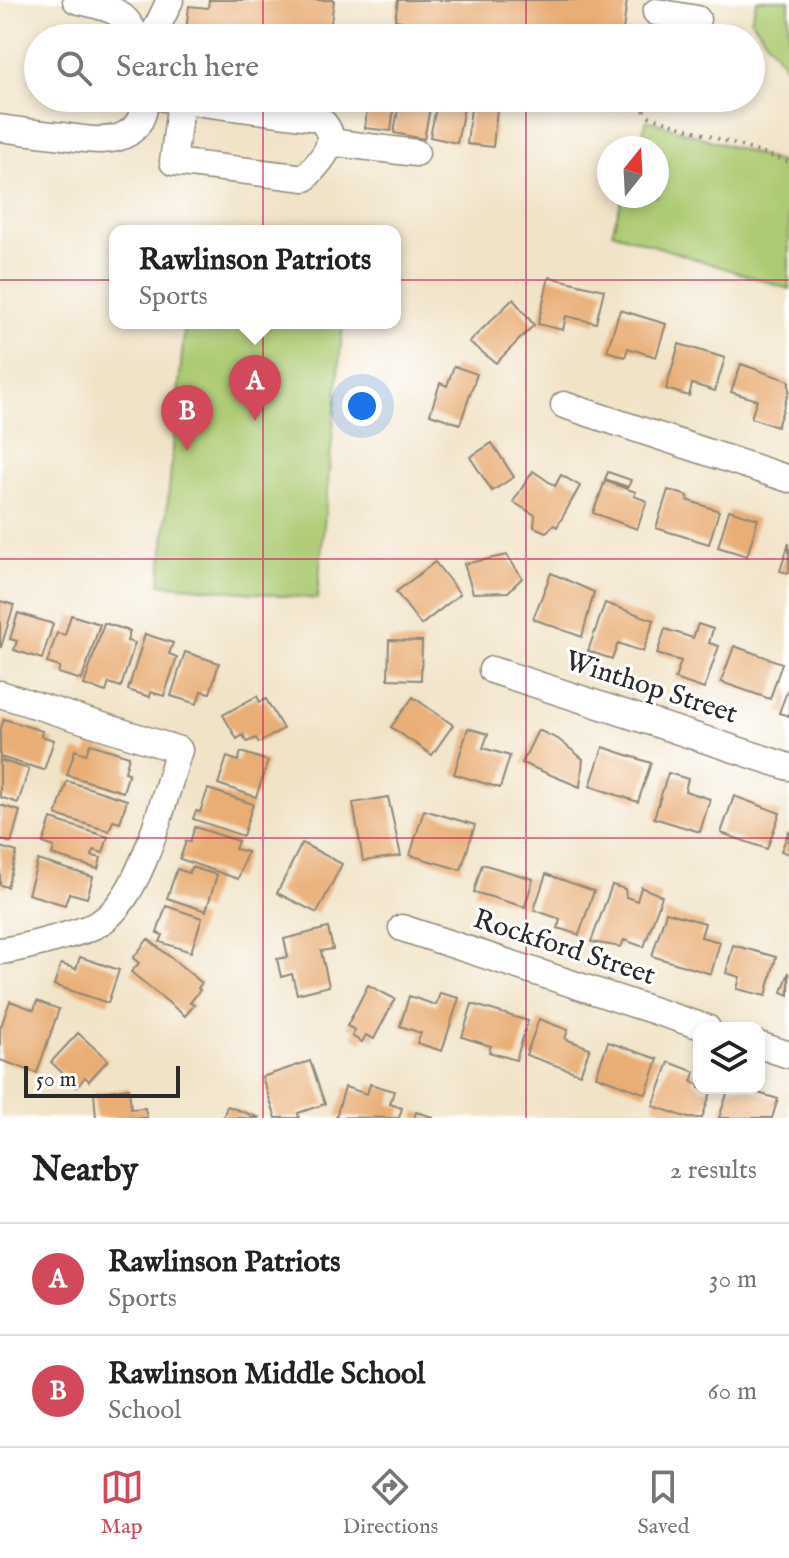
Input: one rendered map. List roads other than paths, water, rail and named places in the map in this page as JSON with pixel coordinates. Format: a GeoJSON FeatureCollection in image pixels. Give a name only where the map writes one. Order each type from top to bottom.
{"type":"FeatureCollection","features":[{"type":"Feature","properties":{"kind":"street"},"geometry":{"type":"LineString","coordinates":[[76,0],[111,9],[132,24]]}},
{"type":"Feature","properties":{"kind":"street"},"geometry":{"type":"LineString","coordinates":[[159,24],[170,0]]}},
{"type":"Feature","properties":{"kind":"street"},"geometry":{"type":"LineString","coordinates":[[655,17],[697,19]]}},
{"type":"Feature","properties":{"kind":"street"},"geometry":{"type":"LineString","coordinates":[[0,128],[102,142],[122,137],[139,122],[144,112]]}},
{"type":"Feature","properties":{"kind":"street"},"geometry":{"type":"LineString","coordinates":[[173,112],[173,162],[305,178],[328,152],[331,136],[327,125],[318,118],[272,112]]}},
{"type":"Feature","properties":{"kind":"street"},"geometry":{"type":"LineString","coordinates":[[329,142],[416,153]]}},
{"type":"Feature","properties":{"kind":"street"},"geometry":{"type":"LineString","coordinates":[[564,405],[789,479]]}},
{"type":"Feature","properties":{"kind":"street","name":"Winthop Street"},"geometry":{"type":"LineString","coordinates":[[492,670],[789,767]]}},
{"type":"Feature","properties":{"kind":"street"},"geometry":{"type":"LineString","coordinates":[[0,694],[179,750],[139,873],[114,912],[83,930],[18,949],[0,951]]}},
{"type":"Feature","properties":{"kind":"street","name":"Rockford Street"},"geometry":{"type":"LineString","coordinates":[[402,928],[693,1023]]}},
{"type":"Feature","properties":{"kind":"street"},"geometry":{"type":"LineString","coordinates":[[765,1047],[789,1055]]}},
{"type":"Feature","properties":{"kind":"place","name":"Rawlinson Patriots"},"geometry":{"type":"Point","coordinates":[255,421]}},
{"type":"Feature","properties":{"kind":"place","name":"Rawlinson Middle School"},"geometry":{"type":"Point","coordinates":[187,451]}}]}
